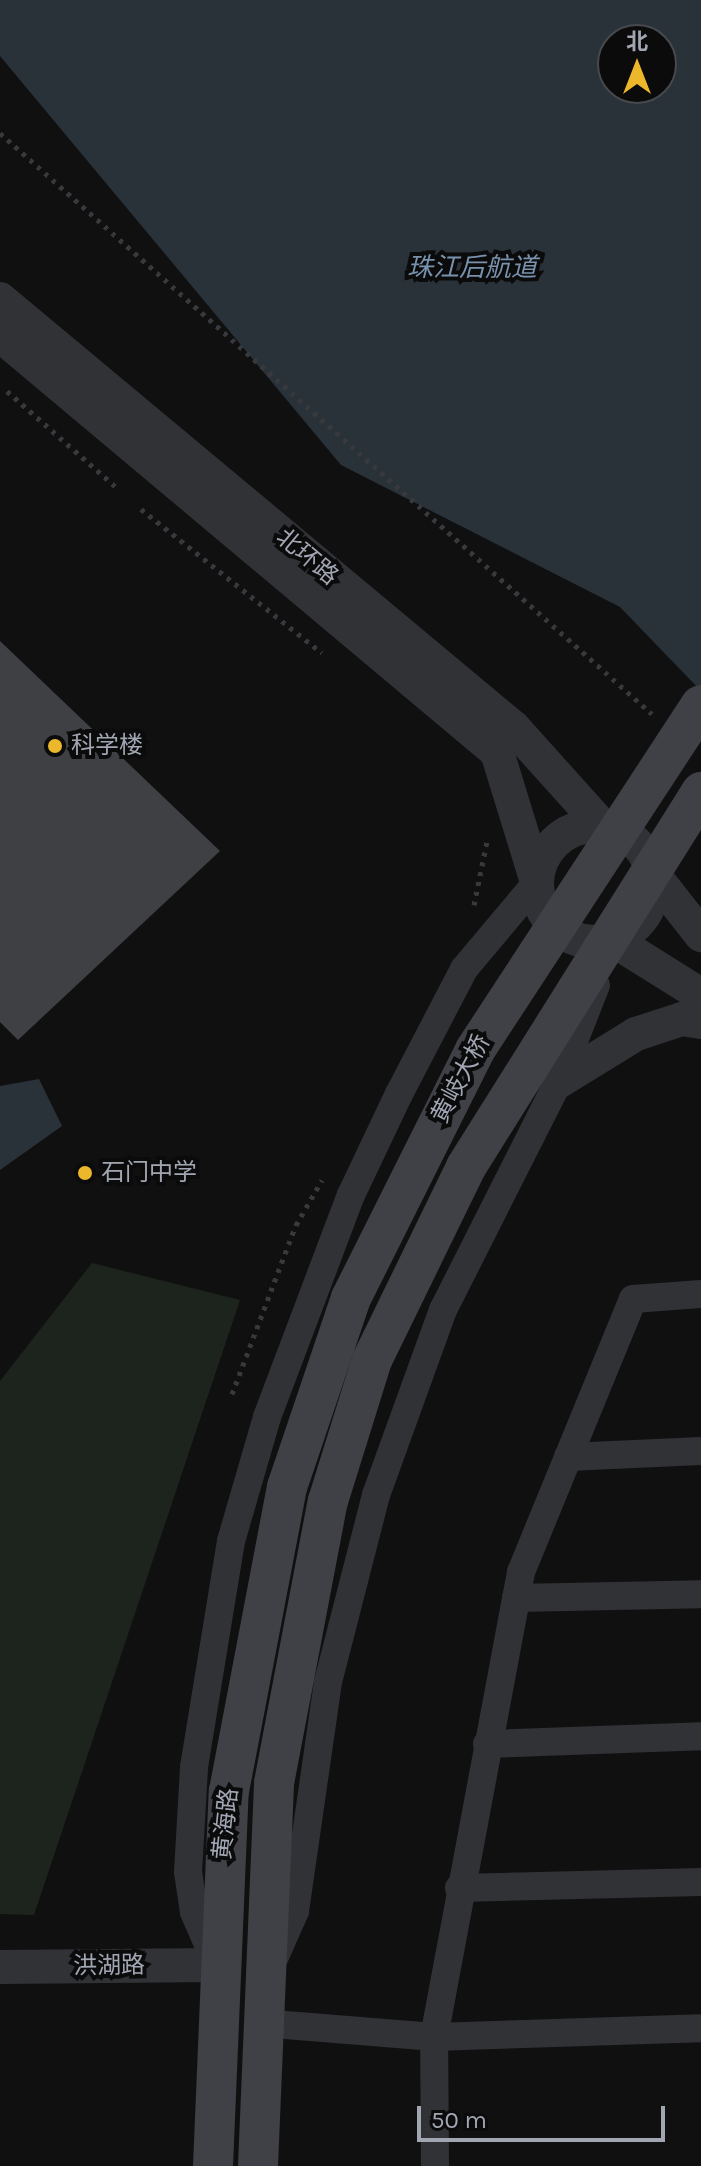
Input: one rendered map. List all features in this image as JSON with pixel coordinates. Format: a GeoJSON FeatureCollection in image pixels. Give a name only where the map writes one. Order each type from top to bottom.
{"type":"FeatureCollection","features":[{"type":"Feature","properties":{"kind":"main road","name":"黄岐大桥"},"geometry":{"type":"LineString","coordinates":[[287,1487],[351,1298],[475,1050],[701,705]]}},
{"type":"Feature","properties":{"kind":"main road","name":"黄岐大桥"},"geometry":{"type":"LineString","coordinates":[[328,1501],[372,1360],[466,1167],[701,792]]}},
{"type":"Feature","properties":{"kind":"main road","name":"黄海路"},"geometry":{"type":"LineString","coordinates":[[213,2166],[217,1965],[237,1730],[287,1487]]}},
{"type":"Feature","properties":{"kind":"main road","name":"黄海路"},"geometry":{"type":"LineString","coordinates":[[258,2166],[261,1981],[285,1698],[328,1501]]}},
{"type":"Feature","properties":{"kind":"street","name":"北环路"},"geometry":{"type":"LineString","coordinates":[[0,299],[513,727],[603,827]]}},
{"type":"Feature","properties":{"kind":"street","name":"北环路"},"geometry":{"type":"LineString","coordinates":[[0,335],[497,752],[537,882]]}},
{"type":"Feature","properties":{"kind":"street"},"geometry":{"type":"LineString","coordinates":[[217,1965],[194,1912],[188,1872],[194,1767],[231,1541],[267,1417],[345,1208],[399,1094],[464,969],[537,882],[555,842],[576,829],[603,827],[635,842],[653,874],[701,935]]}},
{"type":"Feature","properties":{"kind":"street"},"geometry":{"type":"LineString","coordinates":[[261,1981],[295,1911],[328,1682],[376,1495],[443,1310],[558,1082],[613,940],[649,907],[653,874]]}},
{"type":"Feature","properties":{"kind":"street"},"geometry":{"type":"LineString","coordinates":[[537,882],[539,900],[560,931],[585,941],[613,940],[701,995]]}},
{"type":"Feature","properties":{"kind":"street"},"geometry":{"type":"LineString","coordinates":[[558,1082],[636,1034],[682,1019],[701,1022]]}},
{"type":"Feature","properties":{"kind":"street"},"geometry":{"type":"LineString","coordinates":[[435,2166],[434,2037],[459,1888],[516,1598],[568,1457],[633,1299],[701,1294]]}},
{"type":"Feature","properties":{"kind":"street"},"geometry":{"type":"LineString","coordinates":[[568,1457],[701,1451]]}},
{"type":"Feature","properties":{"kind":"street"},"geometry":{"type":"LineString","coordinates":[[516,1598],[701,1594]]}},
{"type":"Feature","properties":{"kind":"street"},"geometry":{"type":"LineString","coordinates":[[487,1744],[701,1736]]}},
{"type":"Feature","properties":{"kind":"street"},"geometry":{"type":"LineString","coordinates":[[459,1888],[701,1882]]}},
{"type":"Feature","properties":{"kind":"street","name":"洪湖路"},"geometry":{"type":"LineString","coordinates":[[0,1967],[217,1965]]}},
{"type":"Feature","properties":{"kind":"street"},"geometry":{"type":"LineString","coordinates":[[261,2023],[434,2037],[701,2028]]}},
{"type":"Feature","properties":{"kind":"path"},"geometry":{"type":"LineString","coordinates":[[0,133],[656,718]]}},
{"type":"Feature","properties":{"kind":"path"},"geometry":{"type":"LineString","coordinates":[[7,391],[116,487]]}},
{"type":"Feature","properties":{"kind":"path"},"geometry":{"type":"LineString","coordinates":[[141,509],[337,665]]}},
{"type":"Feature","properties":{"kind":"path"},"geometry":{"type":"LineString","coordinates":[[470,914],[487,832]]}},
{"type":"Feature","properties":{"kind":"path"},"geometry":{"type":"LineString","coordinates":[[232,1394],[296,1225],[327,1169]]}},
{"type":"Feature","properties":{"kind":"shaded area"},"geometry":{"type":"Polygon","coordinates":[[[92,1263],[240,1300],[34,1915],[0,1914],[0,1381],[92,1263]]]}},
{"type":"Feature","properties":{"kind":"water","name":"珠江后航道"},"geometry":{"type":"Polygon","coordinates":[[[0,0],[701,0],[701,691],[620,607],[341,465],[0,56],[0,0]]]}},
{"type":"Feature","properties":{"kind":"water"},"geometry":{"type":"Polygon","coordinates":[[[39,1079],[62,1126],[0,1170],[0,1086],[39,1079]]]}},
{"type":"Feature","properties":{"kind":"building","name":"科学楼"},"geometry":{"type":"Polygon","coordinates":[[[0,641],[220,851],[18,1040],[0,1022],[0,641]]]}},
{"type":"Feature","properties":{"kind":"place","name":"科学楼"},"geometry":{"type":"Point","coordinates":[55,746]}},
{"type":"Feature","properties":{"kind":"place","name":"石门中学"},"geometry":{"type":"Point","coordinates":[85,1173]}}]}
